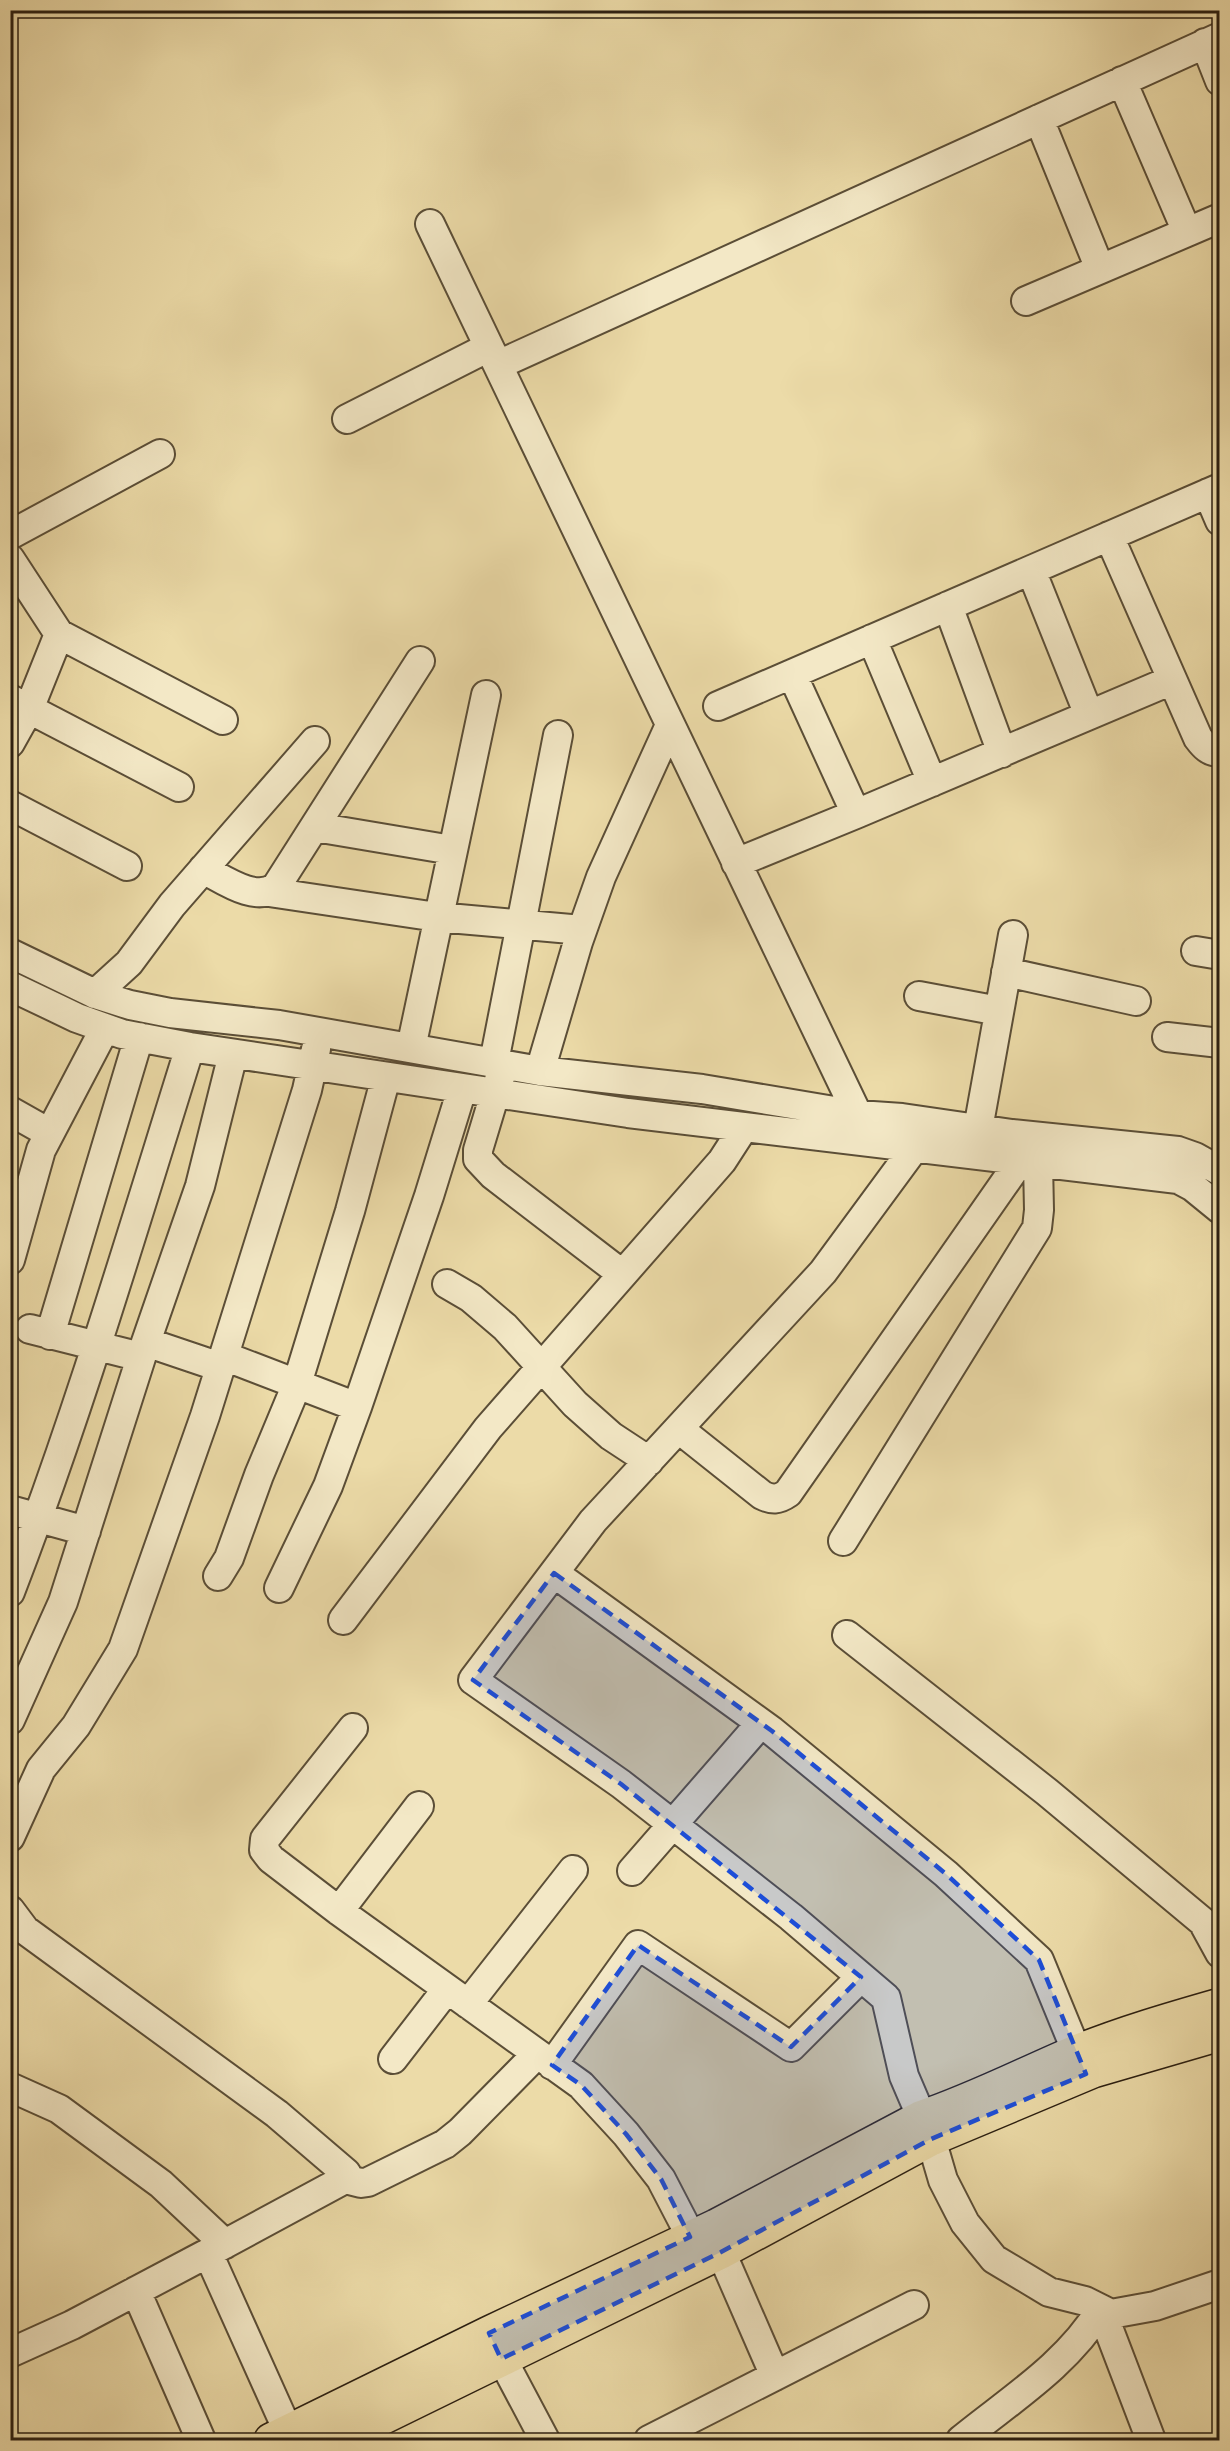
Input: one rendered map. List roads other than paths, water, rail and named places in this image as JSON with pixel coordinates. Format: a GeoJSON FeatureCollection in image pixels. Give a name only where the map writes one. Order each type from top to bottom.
{"type":"FeatureCollection","features":[{"type":"Feature","properties":{"kind":"main road"},"geometry":{"type":"LineString","coordinates":[[1082,2063],[1143,2027],[1220,2005]]}},
{"type":"Feature","properties":{"kind":"main road"},"geometry":{"type":"LineString","coordinates":[[284,2438],[495,2346],[705,2250],[716,2226],[926,2129],[954,2107],[1082,2063],[1220,2034]]}},
{"type":"Feature","properties":{"kind":"main road"},"geometry":{"type":"LineString","coordinates":[[337,2440],[495,2346]]}},
{"type":"Feature","properties":{"kind":"street"},"geometry":{"type":"LineString","coordinates":[[347,419],[1039,119],[1212,40],[1220,81]]}},
{"type":"Feature","properties":{"kind":"street"},"geometry":{"type":"LineString","coordinates":[[1122,81],[1188,232]]}},
{"type":"Feature","properties":{"kind":"street"},"geometry":{"type":"LineString","coordinates":[[1039,119],[1100,269]]}},
{"type":"Feature","properties":{"kind":"street"},"geometry":{"type":"LineString","coordinates":[[1026,301],[1220,218]]}},
{"type":"Feature","properties":{"kind":"street"},"geometry":{"type":"LineString","coordinates":[[430,224],[870,1142]]}},
{"type":"Feature","properties":{"kind":"street"},"geometry":{"type":"LineString","coordinates":[[10,535],[160,454]]}},
{"type":"Feature","properties":{"kind":"street"},"geometry":{"type":"LineString","coordinates":[[718,706],[1214,490],[1220,521]]}},
{"type":"Feature","properties":{"kind":"street"},"geometry":{"type":"LineString","coordinates":[[1109,536],[1198,738],[1213,752],[1220,752]]}},
{"type":"Feature","properties":{"kind":"street"},"geometry":{"type":"LineString","coordinates":[[10,559],[60,634],[224,720]]}},
{"type":"Feature","properties":{"kind":"street"},"geometry":{"type":"LineString","coordinates":[[1031,570],[1089,715]]}},
{"type":"Feature","properties":{"kind":"street"},"geometry":{"type":"LineString","coordinates":[[948,606],[1002,753]]}},
{"type":"Feature","properties":{"kind":"street"},"geometry":{"type":"LineString","coordinates":[[10,743],[20,704],[60,634]]}},
{"type":"Feature","properties":{"kind":"street"},"geometry":{"type":"LineString","coordinates":[[872,639],[932,782]]}},
{"type":"Feature","properties":{"kind":"street"},"geometry":{"type":"LineString","coordinates":[[269,892],[276,887],[420,661]]}},
{"type":"Feature","properties":{"kind":"street"},"geometry":{"type":"LineString","coordinates":[[792,674],[856,814]]}},
{"type":"Feature","properties":{"kind":"street"},"geometry":{"type":"LineString","coordinates":[[736,862],[856,814],[1173,680]]}},
{"type":"Feature","properties":{"kind":"street"},"geometry":{"type":"LineString","coordinates":[[411,1048],[486,695]]}},
{"type":"Feature","properties":{"kind":"street"},"geometry":{"type":"LineString","coordinates":[[20,704],[179,787]]}},
{"type":"Feature","properties":{"kind":"street"},"geometry":{"type":"LineString","coordinates":[[540,1071],[582,930],[601,877],[670,724]]}},
{"type":"Feature","properties":{"kind":"street"},"geometry":{"type":"LineString","coordinates":[[558,735],[522,923],[495,1094],[478,1150],[478,1159],[484,1168],[622,1274]]}},
{"type":"Feature","properties":{"kind":"street"},"geometry":{"type":"LineString","coordinates":[[95,994],[129,963],[203,869],[315,741]]}},
{"type":"Feature","properties":{"kind":"street"},"geometry":{"type":"LineString","coordinates":[[10,805],[127,866]]}},
{"type":"Feature","properties":{"kind":"street"},"geometry":{"type":"LineString","coordinates":[[315,827],[452,850]]}},
{"type":"Feature","properties":{"kind":"street"},"geometry":{"type":"LineString","coordinates":[[203,869],[251,892],[269,892],[437,917],[582,930]]}},
{"type":"Feature","properties":{"kind":"street"},"geometry":{"type":"LineString","coordinates":[[978,1129],[1013,935]]}},
{"type":"Feature","properties":{"kind":"street"},"geometry":{"type":"LineString","coordinates":[[10,952],[95,994],[130,1005],[170,1013],[230,1018],[540,1071],[702,1089],[858,1115],[902,1118],[978,1129],[1178,1150],[1220,1171]]}},
{"type":"Feature","properties":{"kind":"street"},"geometry":{"type":"LineString","coordinates":[[1006,972],[1136,1001]]}},
{"type":"Feature","properties":{"kind":"street"},"geometry":{"type":"LineString","coordinates":[[10,986],[77,1018],[105,1028],[190,1047],[628,1113],[1178,1179],[1194,1186],[1217,1203]]}},
{"type":"Feature","properties":{"kind":"street"},"geometry":{"type":"LineString","coordinates":[[919,996],[999,1011]]}},
{"type":"Feature","properties":{"kind":"street"},"geometry":{"type":"LineString","coordinates":[[10,1260],[16,1217],[35,1166],[49,1132],[105,1028]]}},
{"type":"Feature","properties":{"kind":"street"},"geometry":{"type":"LineString","coordinates":[[10,1837],[41,1769],[76,1726],[123,1649],[205,1416],[307,1090],[320,1032]]}},
{"type":"Feature","properties":{"kind":"street"},"geometry":{"type":"LineString","coordinates":[[139,1037],[40,1332],[97,1346],[144,1349],[222,1362],[297,1384],[357,1407]]}},
{"type":"Feature","properties":{"kind":"street"},"geometry":{"type":"LineString","coordinates":[[1167,1037],[1220,1043]]}},
{"type":"Feature","properties":{"kind":"street"},"geometry":{"type":"LineString","coordinates":[[10,1592],[39,1518],[97,1346],[190,1047]]}},
{"type":"Feature","properties":{"kind":"street"},"geometry":{"type":"LineString","coordinates":[[10,1720],[63,1602],[144,1349],[200,1186],[233,1054]]}},
{"type":"Feature","properties":{"kind":"street"},"geometry":{"type":"LineString","coordinates":[[218,1576],[229,1558],[259,1475],[297,1384],[350,1211],[386,1077]]}},
{"type":"Feature","properties":{"kind":"street"},"geometry":{"type":"LineString","coordinates":[[279,1588],[328,1486],[357,1407],[425,1207],[462,1089]]}},
{"type":"Feature","properties":{"kind":"street"},"geometry":{"type":"LineString","coordinates":[[10,1111],[49,1132]]}},
{"type":"Feature","properties":{"kind":"street"},"geometry":{"type":"LineString","coordinates":[[343,1620],[488,1428],[722,1161],[744,1127]]}},
{"type":"Feature","properties":{"kind":"street"},"geometry":{"type":"LineString","coordinates":[[915,1148],[823,1272],[593,1521],[473,1680],[621,1784],[673,1824],[791,1917],[886,1998],[904,2076],[926,2129],[943,2181],[965,2223],[994,2259],[1049,2292],[1085,2301],[1111,2314],[1155,2306],[1220,2283]]}},
{"type":"Feature","properties":{"kind":"street"},"geometry":{"type":"LineString","coordinates":[[678,1429],[762,1495],[770,1499],[780,1498],[788,1493],[1029,1162]]}},
{"type":"Feature","properties":{"kind":"street"},"geometry":{"type":"LineString","coordinates":[[843,1541],[1036,1228],[1039,1220],[1029,1162]]}},
{"type":"Feature","properties":{"kind":"street"},"geometry":{"type":"LineString","coordinates":[[447,1284],[471,1298],[498,1321],[576,1404],[611,1436],[649,1461]]}},
{"type":"Feature","properties":{"kind":"street"},"geometry":{"type":"LineString","coordinates":[[10,1510],[86,1531]]}},
{"type":"Feature","properties":{"kind":"street"},"geometry":{"type":"LineString","coordinates":[[554,1573],[761,1723],[946,1874],[1038,1960],[1082,2063]]}},
{"type":"Feature","properties":{"kind":"street"},"geometry":{"type":"LineString","coordinates":[[847,1635],[1047,1792],[1203,1922],[1220,1953]]}},
{"type":"Feature","properties":{"kind":"street"},"geometry":{"type":"LineString","coordinates":[[632,1871],[761,1723]]}},
{"type":"Feature","properties":{"kind":"street"},"geometry":{"type":"LineString","coordinates":[[353,1728],[265,1839],[264,1850],[271,1859],[339,1911],[581,2085],[626,2134],[661,2179],[705,2250],[775,2376]]}},
{"type":"Feature","properties":{"kind":"street"},"geometry":{"type":"LineString","coordinates":[[339,1911],[419,1806]]}},
{"type":"Feature","properties":{"kind":"street"},"geometry":{"type":"LineString","coordinates":[[393,2059],[458,1996],[573,1870]]}},
{"type":"Feature","properties":{"kind":"street"},"geometry":{"type":"LineString","coordinates":[[10,1910],[25,1930],[276,2114],[342,2168],[346,2173],[345,2179]]}},
{"type":"Feature","properties":{"kind":"street"},"geometry":{"type":"LineString","coordinates":[[10,2353],[72,2325],[345,2179],[361,2183],[368,2182],[445,2144],[544,2060],[638,1945],[791,2047],[861,1977]]}},
{"type":"Feature","properties":{"kind":"street"},"geometry":{"type":"LineString","coordinates":[[10,2087],[69,2115],[161,2184],[216,2248],[284,2438]]}},
{"type":"Feature","properties":{"kind":"street"},"geometry":{"type":"LineString","coordinates":[[136,2291],[201,2440]]}},
{"type":"Feature","properties":{"kind":"street"},"geometry":{"type":"LineString","coordinates":[[649,2440],[914,2305]]}},
{"type":"Feature","properties":{"kind":"street"},"geometry":{"type":"LineString","coordinates":[[961,2440],[1063,2359],[1101,2308]]}},
{"type":"Feature","properties":{"kind":"street"},"geometry":{"type":"LineString","coordinates":[[1101,2308],[1151,2440]]}},
{"type":"Feature","properties":{"kind":"street"},"geometry":{"type":"LineString","coordinates":[[495,2346],[545,2440]]}}]}
